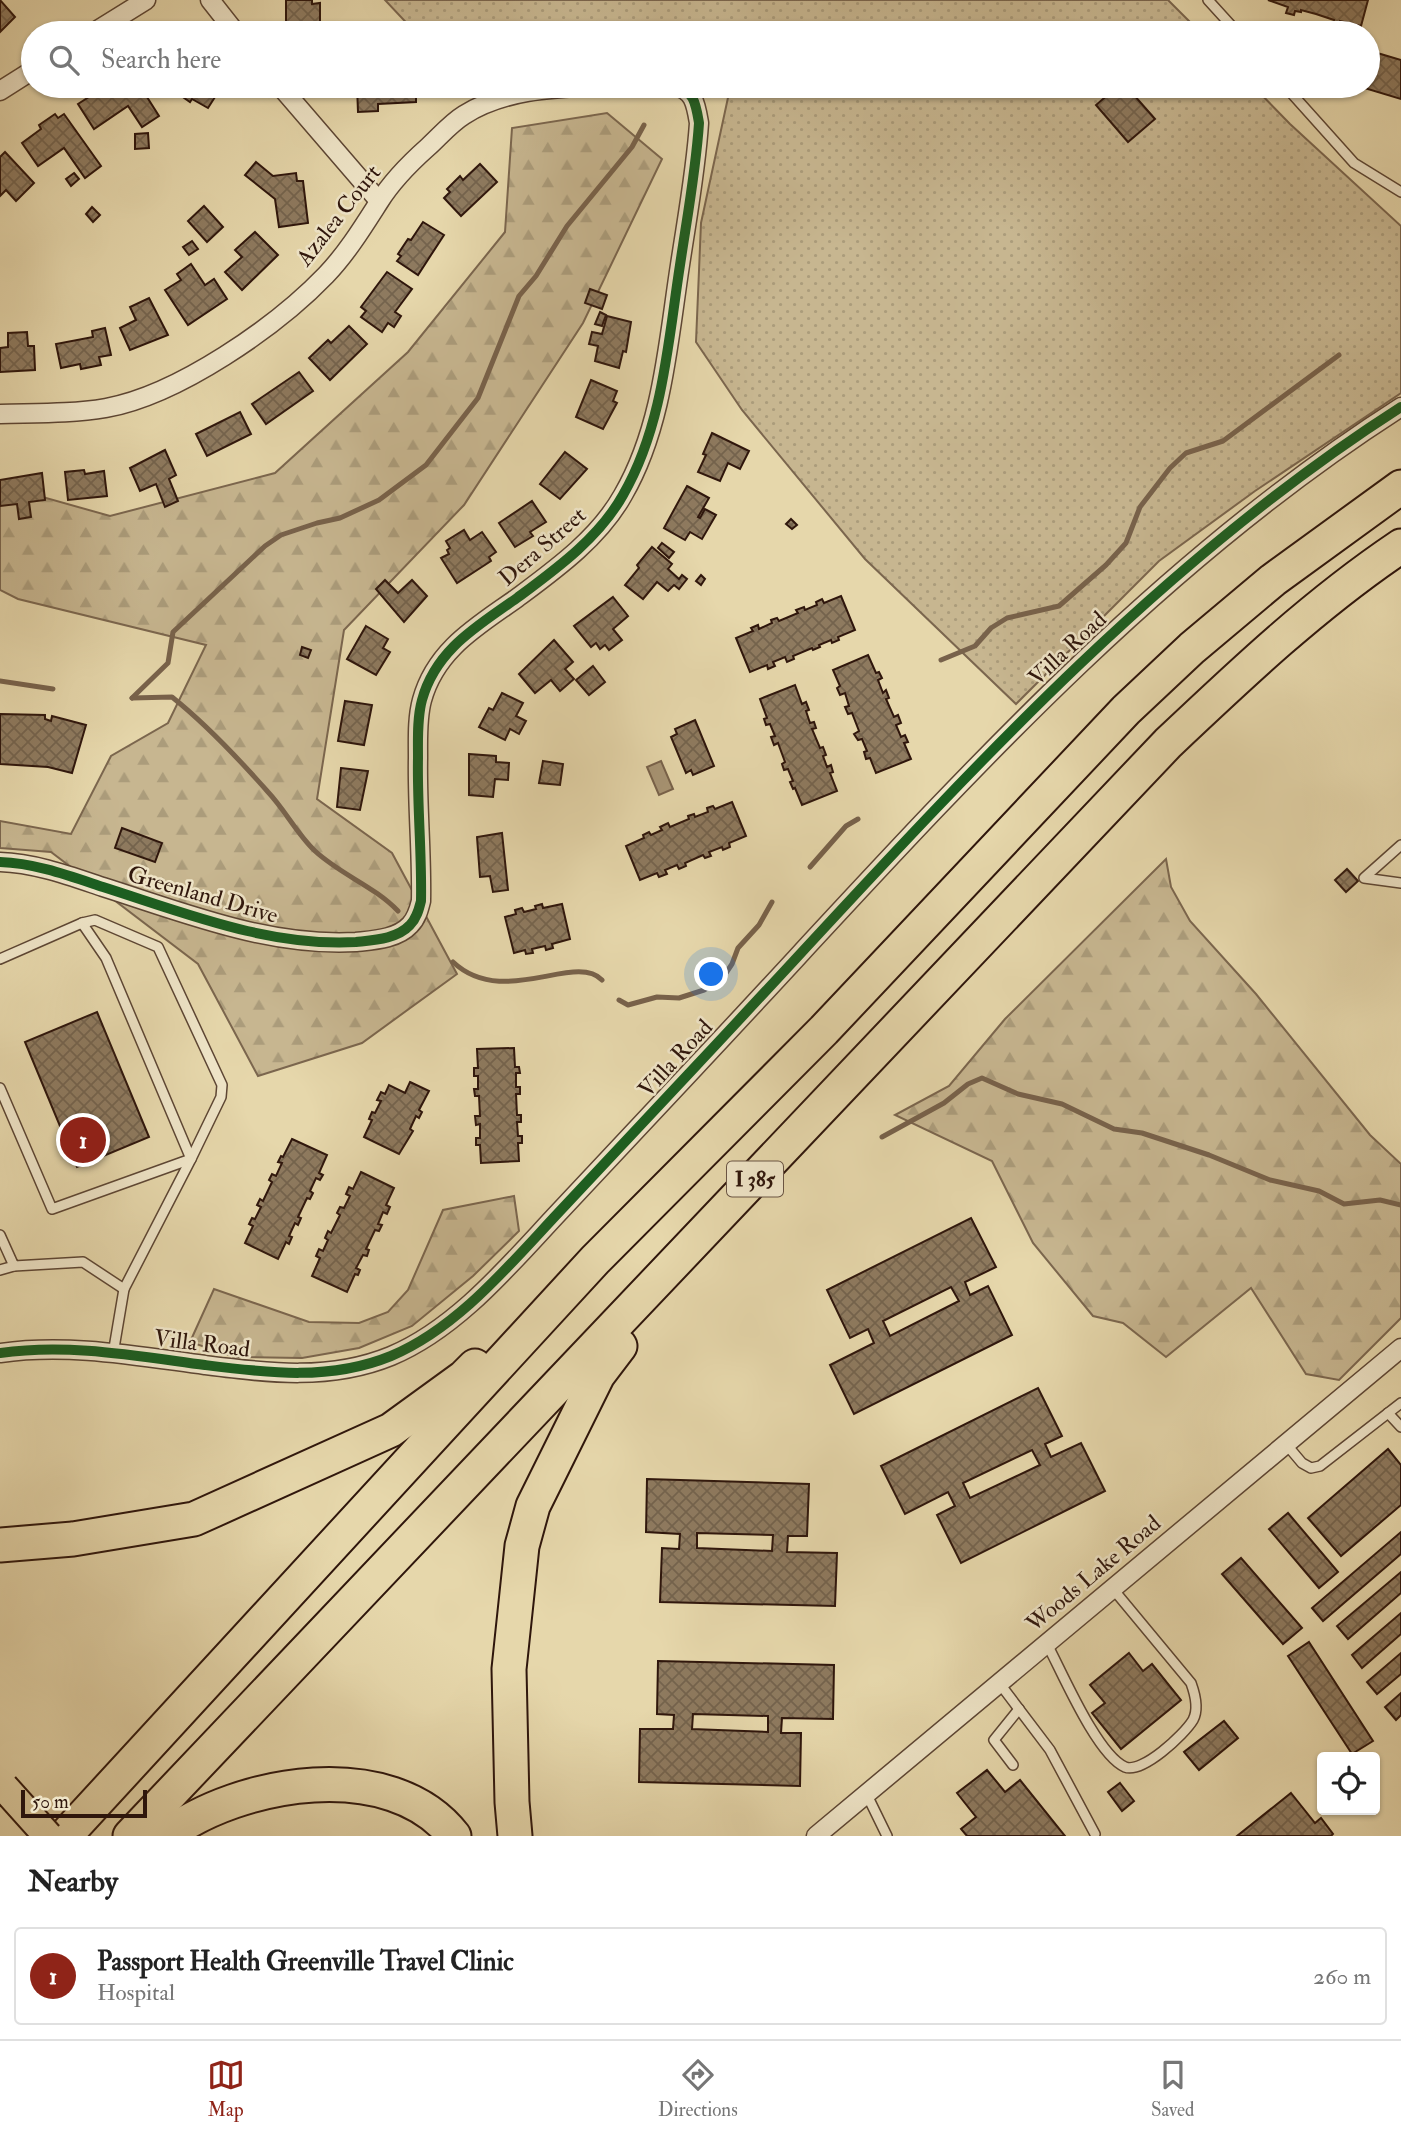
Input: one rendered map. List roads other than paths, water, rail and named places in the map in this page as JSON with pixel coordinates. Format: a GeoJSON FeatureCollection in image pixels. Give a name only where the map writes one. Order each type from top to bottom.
{"type":"FeatureCollection","features":[{"type":"Feature","properties":{"kind":"highway","name":"I 385"},"geometry":{"type":"LineString","coordinates":[[65,1836],[594,1260],[824,1030],[1126,710],[1192,648],[1273,580],[1401,487]]}},
{"type":"Feature","properties":{"kind":"highway","name":"I 385"},"geometry":{"type":"LineString","coordinates":[[130,1836],[1168,743],[1292,629],[1335,593],[1401,546]]}},
{"type":"Feature","properties":{"kind":"highway"},"geometry":{"type":"LineString","coordinates":[[515,1836],[509,1669],[522,1546],[533,1506],[597,1375],[726,1210]]}},
{"type":"Feature","properties":{"kind":"highway"},"geometry":{"type":"LineString","coordinates":[[0,1545],[73,1539],[194,1519],[391,1430],[464,1377],[594,1260]]}},
{"type":"Feature","properties":{"kind":"highway"},"geometry":{"type":"LineString","coordinates":[[48,1836],[114,1784]]}},
{"type":"Feature","properties":{"kind":"highway"},"geometry":{"type":"LineString","coordinates":[[166,1836],[208,1810],[244,1798],[325,1785],[370,1788],[401,1796],[436,1816],[454,1836]]}},
{"type":"Feature","properties":{"kind":"main road"},"geometry":{"type":"LineString","coordinates":[[4,1787],[48,1836]]}},
{"type":"Feature","properties":{"kind":"street"},"geometry":{"type":"LineString","coordinates":[[112,21],[146,0]]}},
{"type":"Feature","properties":{"kind":"street"},"geometry":{"type":"LineString","coordinates":[[210,0],[227,21]]}},
{"type":"Feature","properties":{"kind":"street"},"geometry":{"type":"LineString","coordinates":[[0,92],[21,78]]}},
{"type":"Feature","properties":{"kind":"street"},"geometry":{"type":"LineString","coordinates":[[290,98],[379,201]]}},
{"type":"Feature","properties":{"kind":"street","name":"Azalea Court"},"geometry":{"type":"LineString","coordinates":[[0,414],[67,413],[109,407],[150,394],[183,379],[262,332],[327,273],[410,163],[461,116],[501,98]]}},
{"type":"Feature","properties":{"kind":"street","name":"Dera Street"},"geometry":{"type":"LineString","coordinates":[[421,901],[417,794],[418,727],[429,679],[456,642],[563,563],[592,537],[623,496],[641,457],[663,375],[698,141],[699,123],[694,98]]}},
{"type":"Feature","properties":{"kind":"street","name":"Villa Road"},"geometry":{"type":"LineString","coordinates":[[0,1353],[67,1349],[258,1371],[312,1373],[363,1365],[392,1355],[444,1326],[532,1241],[915,831],[1103,641],[1228,533],[1310,470],[1401,407]]}},
{"type":"Feature","properties":{"kind":"street","name":"Greenland Drive"},"geometry":{"type":"LineString","coordinates":[[0,862],[33,866],[64,874],[232,928],[310,941],[374,940],[398,934],[417,916],[421,901]]}},
{"type":"Feature","properties":{"kind":"street","name":"Woods Lake Road"},"geometry":{"type":"LineString","coordinates":[[816,1836],[1401,1348]]}},
{"type":"Feature","properties":{"kind":"lane"},"geometry":{"type":"LineString","coordinates":[[1208,0],[1227,21]]}},
{"type":"Feature","properties":{"kind":"lane"},"geometry":{"type":"LineString","coordinates":[[1296,98],[1354,163],[1401,192]]}},
{"type":"Feature","properties":{"kind":"lane"},"geometry":{"type":"LineString","coordinates":[[1401,845],[1364,878],[1401,883]]}},
{"type":"Feature","properties":{"kind":"lane"},"geometry":{"type":"LineString","coordinates":[[0,959],[82,923],[95,920],[158,947],[222,1085],[221,1097],[124,1290],[113,1353]]}},
{"type":"Feature","properties":{"kind":"lane"},"geometry":{"type":"LineString","coordinates":[[82,923],[106,958],[191,1159]]}},
{"type":"Feature","properties":{"kind":"lane"},"geometry":{"type":"LineString","coordinates":[[0,1088],[52,1209],[191,1159]]}},
{"type":"Feature","properties":{"kind":"lane"},"geometry":{"type":"LineString","coordinates":[[0,1235],[14,1266]]}},
{"type":"Feature","properties":{"kind":"lane"},"geometry":{"type":"LineString","coordinates":[[0,1270],[14,1266],[83,1262],[124,1290]]}},
{"type":"Feature","properties":{"kind":"lane"},"geometry":{"type":"LineString","coordinates":[[1286,1444],[1302,1463],[1311,1468],[1320,1466],[1401,1403]]}},
{"type":"Feature","properties":{"kind":"lane"},"geometry":{"type":"LineString","coordinates":[[1388,1413],[1401,1427]]}},
{"type":"Feature","properties":{"kind":"lane"},"geometry":{"type":"LineString","coordinates":[[1047,1644],[1096,1738],[1108,1754],[1124,1767],[1134,1769],[1144,1765],[1182,1733],[1194,1718],[1196,1697],[1191,1684],[1113,1589]]}},
{"type":"Feature","properties":{"kind":"lane"},"geometry":{"type":"LineString","coordinates":[[1000,1684],[1050,1750],[1095,1834]]}},
{"type":"Feature","properties":{"kind":"lane"},"geometry":{"type":"LineString","coordinates":[[1013,1765],[994,1740],[1019,1709]]}},
{"type":"Feature","properties":{"kind":"lane"},"geometry":{"type":"LineString","coordinates":[[866,1795],[887,1836]]}},
{"type":"Feature","properties":{"kind":"waterway"},"geometry":{"type":"LineString","coordinates":[[132,698],[168,663],[173,632],[265,546],[281,535],[340,518],[379,500],[426,465],[478,398],[519,296],[536,276],[567,226],[632,147],[644,125]]}},
{"type":"Feature","properties":{"kind":"waterway"},"geometry":{"type":"LineString","coordinates":[[941,660],[975,646],[991,628],[1007,618],[1059,606],[1106,565],[1126,543],[1140,507],[1170,468],[1186,453],[1223,441],[1339,355]]}},
{"type":"Feature","properties":{"kind":"waterway"},"geometry":{"type":"LineString","coordinates":[[0,681],[53,689]]}},
{"type":"Feature","properties":{"kind":"waterway"},"geometry":{"type":"LineString","coordinates":[[132,698],[172,697],[210,730],[245,767],[315,851],[379,894],[398,911]]}},
{"type":"Feature","properties":{"kind":"waterway"},"geometry":{"type":"LineString","coordinates":[[810,867],[846,826],[858,819]]}},
{"type":"Feature","properties":{"kind":"waterway"},"geometry":{"type":"LineString","coordinates":[[619,1000],[628,1005],[657,997],[679,998],[704,990],[722,979],[738,948],[759,925],[772,902]]}},
{"type":"Feature","properties":{"kind":"waterway"},"geometry":{"type":"LineString","coordinates":[[453,962],[473,975],[494,981],[515,981],[574,972],[590,973],[602,980]]}},
{"type":"Feature","properties":{"kind":"waterway"},"geometry":{"type":"LineString","coordinates":[[882,1137],[944,1103],[968,1084],[982,1078],[1018,1094],[1062,1104],[1114,1129],[1142,1133],[1209,1155],[1270,1180],[1319,1191],[1344,1204],[1380,1200],[1401,1205]]}},
{"type":"Feature","properties":{"kind":"place","name":"Passport Health Greenville Travel Clinic"},"geometry":{"type":"Point","coordinates":[83,1140]}}]}
